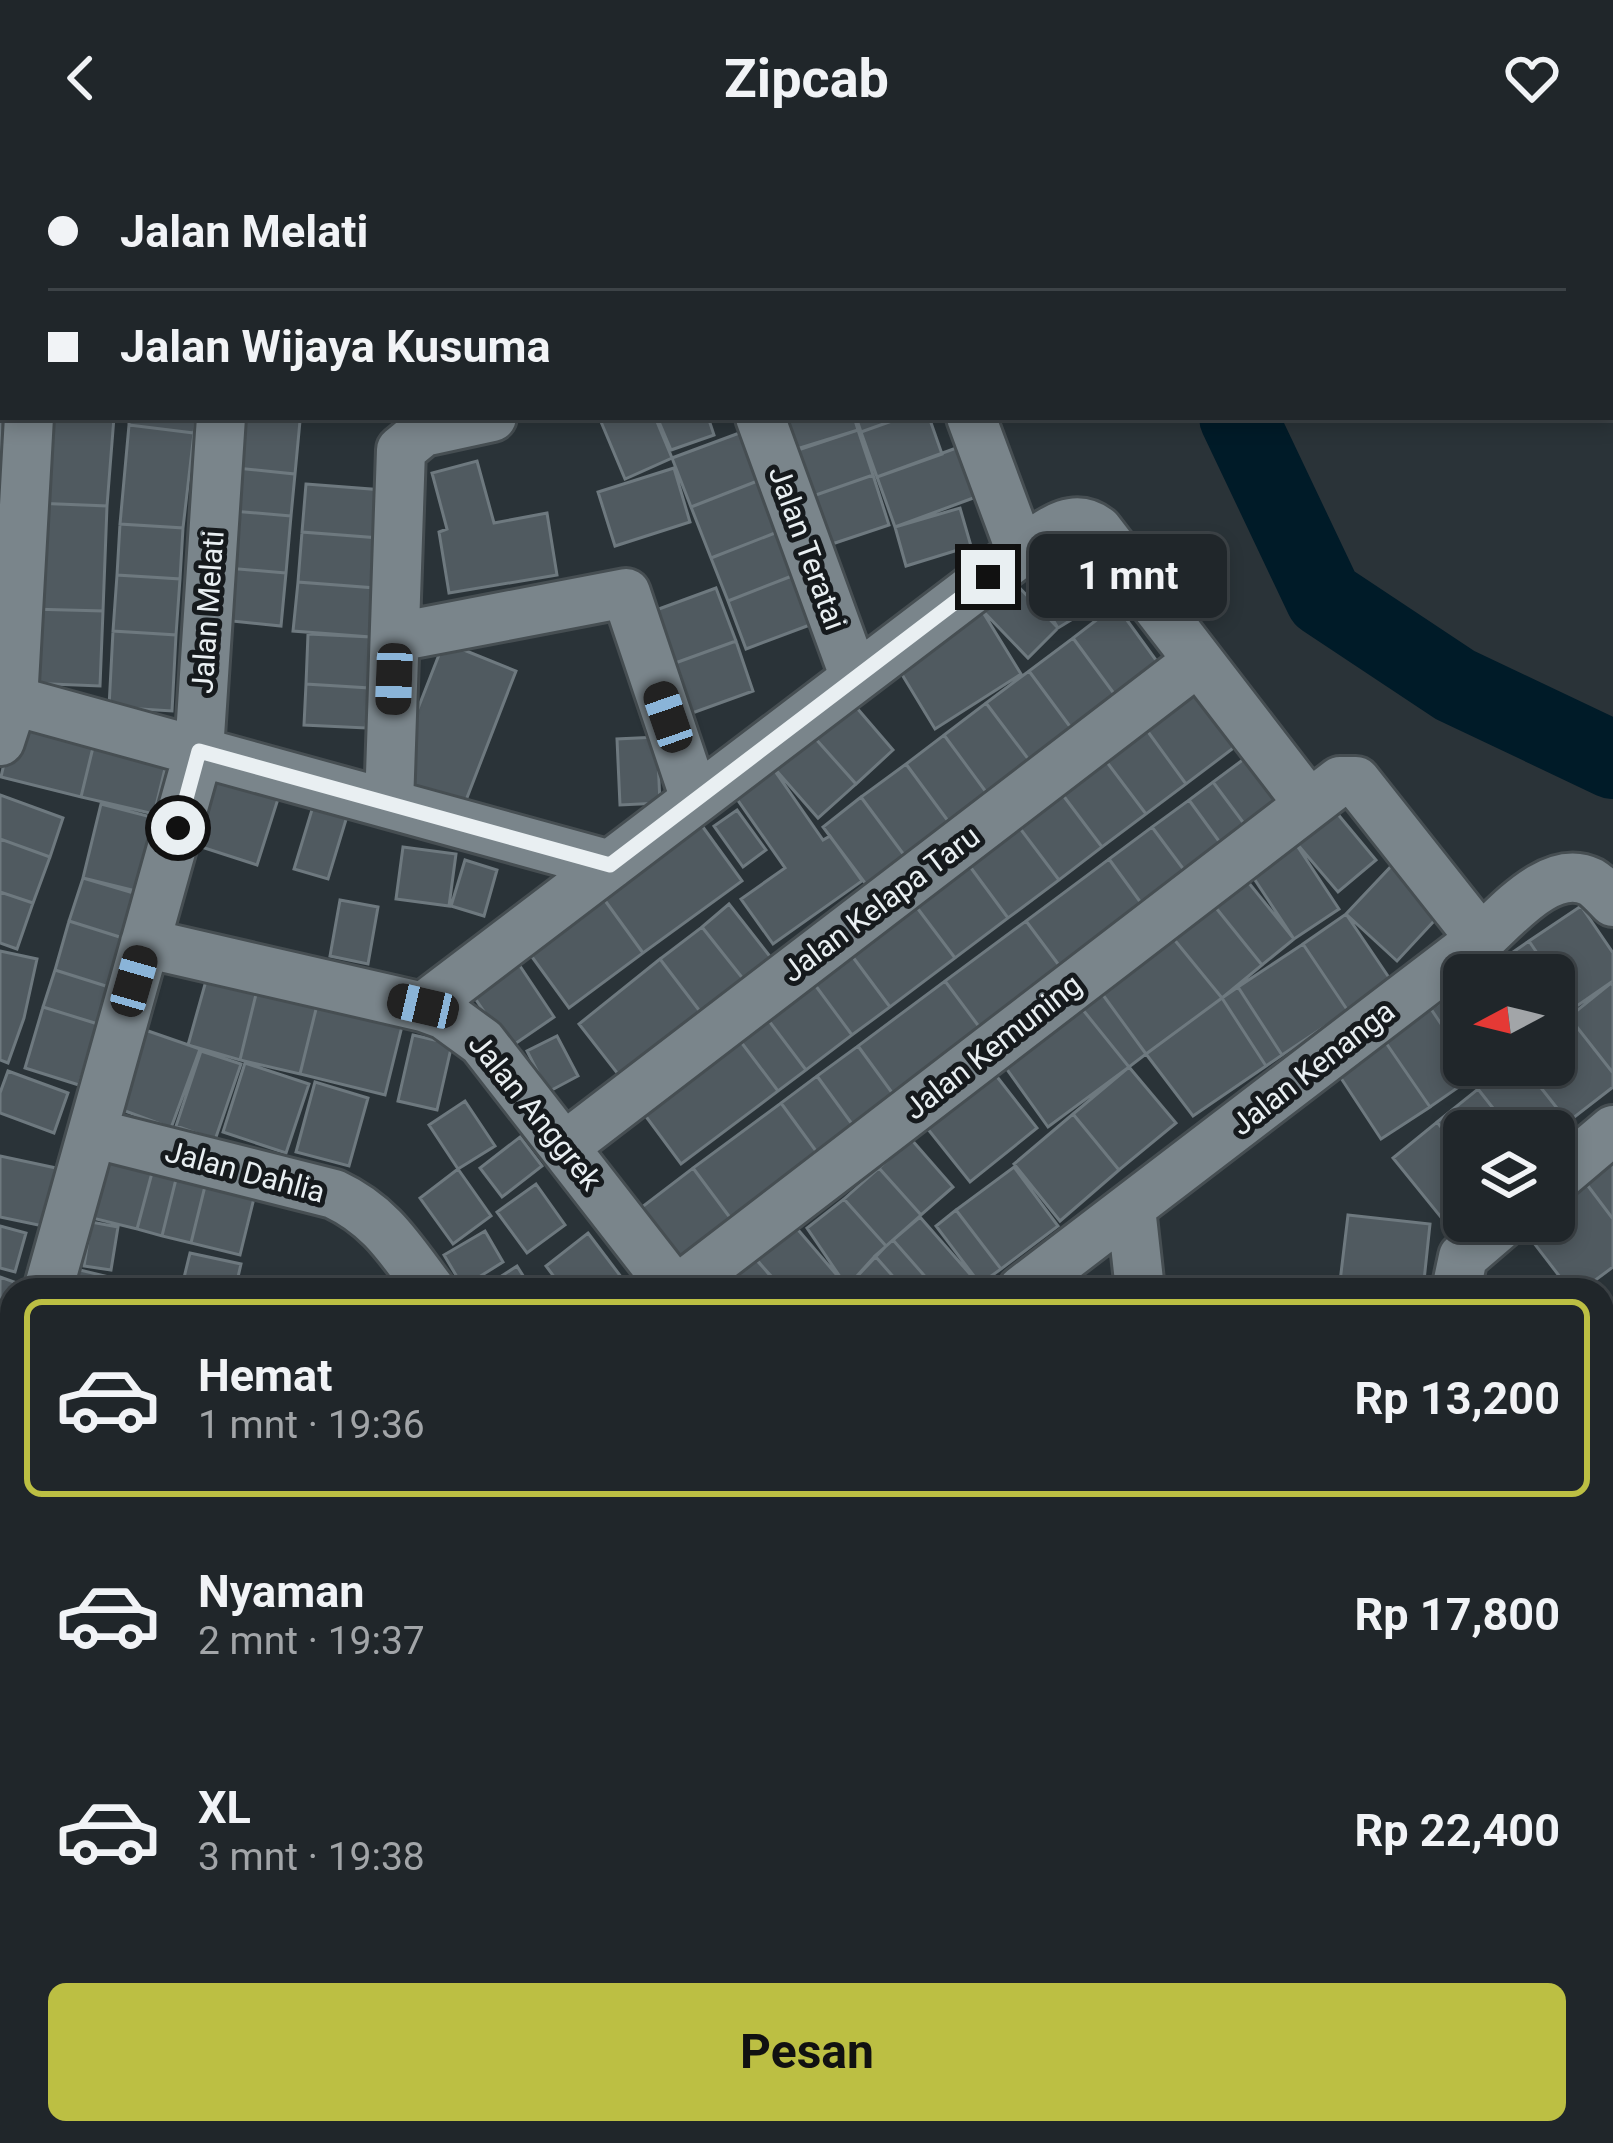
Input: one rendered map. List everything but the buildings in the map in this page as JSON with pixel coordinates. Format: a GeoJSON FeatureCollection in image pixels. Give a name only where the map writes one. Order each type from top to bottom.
{"type":"FeatureCollection","features":[{"type":"Feature","properties":{"kind":"street"},"geometry":{"type":"LineString","coordinates":[[29,420],[4,713],[199,751],[610,865]]}},
{"type":"Feature","properties":{"kind":"street","name":"Jalan Melati"},"geometry":{"type":"LineString","coordinates":[[51,1278],[199,751],[221,420]]}},
{"type":"Feature","properties":{"kind":"street"},"geometry":{"type":"LineString","coordinates":[[389,804],[400,450],[423,432],[478,420]]}},
{"type":"Feature","properties":{"kind":"street","name":"Jalan Teratai"},"geometry":{"type":"LineString","coordinates":[[761,420],[855,678]]}},
{"type":"Feature","properties":{"kind":"street"},"geometry":{"type":"LineString","coordinates":[[972,420],[1021,552]]}},
{"type":"Feature","properties":{"kind":"street"},"geometry":{"type":"LineString","coordinates":[[423,1006],[1065,523],[1089,524],[1309,804]]}},
{"type":"Feature","properties":{"kind":"street"},"geometry":{"type":"LineString","coordinates":[[397,637],[626,593],[695,800]]}},
{"type":"Feature","properties":{"kind":"street","name":"Jalan Kelapa Taru"},"geometry":{"type":"LineString","coordinates":[[565,1146],[1198,662]]}},
{"type":"Feature","properties":{"kind":"street","name":"Jalan Kemuning"},"geometry":{"type":"LineString","coordinates":[[692,1278],[1340,781],[1356,781],[1481,939]]}},
{"type":"Feature","properties":{"kind":"street","name":"Jalan Kenanga"},"geometry":{"type":"LineString","coordinates":[[1038,1278],[1481,939],[1536,890],[1567,878],[1589,881],[1613,902]]}},
{"type":"Feature","properties":{"kind":"street","name":"Jalan Anggrek"},"geometry":{"type":"LineString","coordinates":[[145,943],[423,1006],[445,1015],[482,1042],[667,1278]]}},
{"type":"Feature","properties":{"kind":"street"},"geometry":{"type":"LineString","coordinates":[[1575,1162],[1613,1130]]}},
{"type":"Feature","properties":{"kind":"street","name":"Jalan Dahlia"},"geometry":{"type":"LineString","coordinates":[[92,1133],[334,1194],[361,1207],[383,1227],[422,1278]]}},
{"type":"Feature","properties":{"kind":"street"},"geometry":{"type":"LineString","coordinates":[[1131,1208],[1139,1278]]}},
{"type":"Feature","properties":{"kind":"street"},"geometry":{"type":"LineString","coordinates":[[1458,1278],[1462,1257],[1480,1242]]}},
{"type":"Feature","properties":{"kind":"waterway"},"geometry":{"type":"LineString","coordinates":[[1239,420],[1324,598],[1455,685],[1613,760]]}},
{"type":"Feature","properties":{"kind":"route"},"geometry":{"type":"LineString","coordinates":[[178,828],[199,751],[610,865],[988,577]]}}]}
